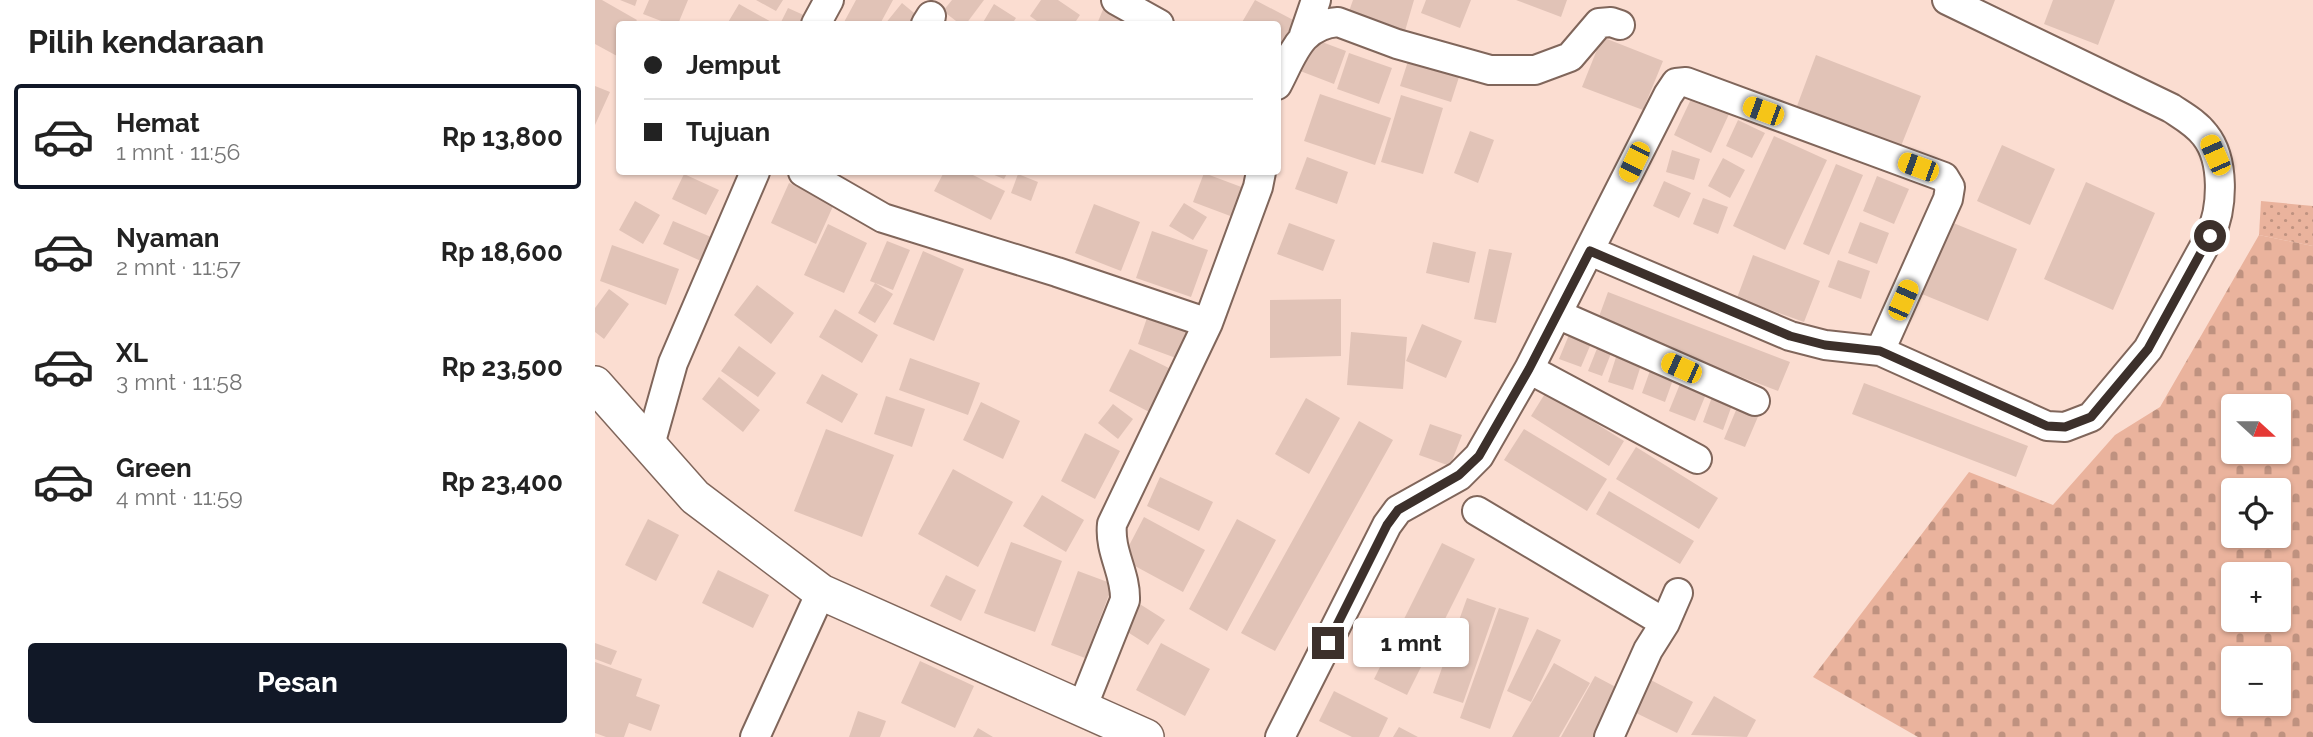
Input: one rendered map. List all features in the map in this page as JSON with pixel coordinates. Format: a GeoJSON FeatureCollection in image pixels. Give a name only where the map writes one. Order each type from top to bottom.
{"type":"FeatureCollection","features":[{"type":"Feature","properties":{"kind":"street"},"geometry":{"type":"LineString","coordinates":[[818,21],[829,0]]}},
{"type":"Feature","properties":{"kind":"street"},"geometry":{"type":"LineString","coordinates":[[1116,0],[1154,21]]}},
{"type":"Feature","properties":{"kind":"street"},"geometry":{"type":"LineString","coordinates":[[1281,78],[1304,35],[1316,0]]}},
{"type":"Feature","properties":{"kind":"street"},"geometry":{"type":"LineString","coordinates":[[1590,251],[1790,336],[1818,344],[1880,351],[2047,426],[2065,427],[2091,417],[2148,349],[2217,222],[2220,181],[2215,155],[2207,136],[2194,123],[2171,108],[1989,9],[1947,0]]}},
{"type":"Feature","properties":{"kind":"street"},"geometry":{"type":"LineString","coordinates":[[1304,35],[1318,27],[1338,22],[1397,44],[1490,70],[1535,70],[1570,57],[1598,23],[1611,22],[1620,25]]}},
{"type":"Feature","properties":{"kind":"street"},"geometry":{"type":"LineString","coordinates":[[1280,737],[1387,525],[1398,510],[1459,475],[1479,456],[1529,369],[1668,95],[1677,83],[1686,82],[1944,177],[1950,187],[1948,199],[1880,351]]}},
{"type":"Feature","properties":{"kind":"street"},"geometry":{"type":"LineString","coordinates":[[650,445],[673,363],[754,175]]}},
{"type":"Feature","properties":{"kind":"street"},"geometry":{"type":"LineString","coordinates":[[816,175],[833,179],[883,218],[1057,272],[1208,323]]}},
{"type":"Feature","properties":{"kind":"street"},"geometry":{"type":"LineString","coordinates":[[1081,708],[1125,600],[1126,587],[1110,538],[1112,524],[1208,323],[1260,175]]}},
{"type":"Feature","properties":{"kind":"street"},"geometry":{"type":"LineString","coordinates":[[1557,314],[1755,401]]}},
{"type":"Feature","properties":{"kind":"street"},"geometry":{"type":"LineString","coordinates":[[1529,369],[1697,459]]}},
{"type":"Feature","properties":{"kind":"street"},"geometry":{"type":"LineString","coordinates":[[595,384],[695,497],[821,592],[1146,737]]}},
{"type":"Feature","properties":{"kind":"street"},"geometry":{"type":"LineString","coordinates":[[595,423],[650,445]]}},
{"type":"Feature","properties":{"kind":"street"},"geometry":{"type":"LineString","coordinates":[[1477,511],[1665,623]]}},
{"type":"Feature","properties":{"kind":"street"},"geometry":{"type":"LineString","coordinates":[[755,737],[821,592]]}},
{"type":"Feature","properties":{"kind":"street"},"geometry":{"type":"LineString","coordinates":[[1609,737],[1648,650],[1665,623],[1678,593]]}},
{"type":"Feature","properties":{"kind":"green space"},"geometry":{"type":"Polygon","coordinates":[[[2261,201],[2313,206],[2313,246],[2259,235],[2261,201]]]}},
{"type":"Feature","properties":{"kind":"green space"},"geometry":{"type":"Polygon","coordinates":[[[2259,235],[2313,246],[2313,737],[1918,737],[1813,677],[1969,472],[2053,505],[2115,435],[2160,407],[2259,235]]]}},
{"type":"Feature","properties":{"kind":"building"},"geometry":{"type":"Polygon","coordinates":[[[595,0],[602,0],[637,20],[616,21],[616,55],[595,44],[595,0]]]}},
{"type":"Feature","properties":{"kind":"building"},"geometry":{"type":"Polygon","coordinates":[[[620,0],[637,0],[635,6],[620,0]]]}},
{"type":"Feature","properties":{"kind":"building"},"geometry":{"type":"Polygon","coordinates":[[[649,0],[688,0],[679,21],[661,21],[643,14],[649,0]]]}},
{"type":"Feature","properties":{"kind":"building"},"geometry":{"type":"Polygon","coordinates":[[[756,0],[783,0],[776,11],[756,0]]]}},
{"type":"Feature","properties":{"kind":"building"},"geometry":{"type":"Polygon","coordinates":[[[856,0],[893,0],[882,21],[845,21],[856,0]]]}},
{"type":"Feature","properties":{"kind":"building"},"geometry":{"type":"Polygon","coordinates":[[[952,0],[984,0],[968,21],[956,21],[943,11],[952,0]]]}},
{"type":"Feature","properties":{"kind":"building"},"geometry":{"type":"Polygon","coordinates":[[[1041,0],[1058,0],[1080,15],[1076,21],[1037,21],[1030,16],[1041,0]]]}},
{"type":"Feature","properties":{"kind":"building"},"geometry":{"type":"Polygon","coordinates":[[[1255,0],[1297,22],[1281,52],[1281,21],[1243,21],[1255,0]]]}},
{"type":"Feature","properties":{"kind":"building"},"geometry":{"type":"Polygon","coordinates":[[[1353,0],[1414,0],[1405,31],[1348,14],[1353,0]]]}},
{"type":"Feature","properties":{"kind":"building"},"geometry":{"type":"Polygon","coordinates":[[[1426,0],[1471,0],[1460,28],[1421,13],[1426,0]]]}},
{"type":"Feature","properties":{"kind":"building"},"geometry":{"type":"Polygon","coordinates":[[[1516,0],[1567,0],[1561,17],[1516,0]]]}},
{"type":"Feature","properties":{"kind":"building"},"geometry":{"type":"Polygon","coordinates":[[[2053,0],[2115,0],[2098,45],[2044,24],[2053,0]]]}},
{"type":"Feature","properties":{"kind":"building"},"geometry":{"type":"Polygon","coordinates":[[[902,3],[924,21],[887,21],[902,3]]]}},
{"type":"Feature","properties":{"kind":"building"},"geometry":{"type":"Polygon","coordinates":[[[739,4],[770,21],[729,21],[739,4]]]}},
{"type":"Feature","properties":{"kind":"building"},"geometry":{"type":"Polygon","coordinates":[[[994,4],[1016,18],[1014,21],[984,21],[994,4]]]}},
{"type":"Feature","properties":{"kind":"building"},"geometry":{"type":"Polygon","coordinates":[[[1104,7],[1133,19],[1132,21],[1098,21],[1104,7]]]}},
{"type":"Feature","properties":{"kind":"building"},"geometry":{"type":"Polygon","coordinates":[[[788,8],[808,17],[806,21],[782,21],[788,8]]]}},
{"type":"Feature","properties":{"kind":"building"},"geometry":{"type":"Polygon","coordinates":[[[1306,36],[1346,51],[1334,84],[1295,69],[1306,36]]]}},
{"type":"Feature","properties":{"kind":"building"},"geometry":{"type":"Polygon","coordinates":[[[1602,37],[1663,61],[1643,110],[1582,87],[1602,37]]]}},
{"type":"Feature","properties":{"kind":"building"},"geometry":{"type":"Polygon","coordinates":[[[1349,53],[1392,68],[1379,104],[1337,89],[1349,53]]]}},
{"type":"Feature","properties":{"kind":"building"},"geometry":{"type":"Polygon","coordinates":[[[1816,55],[1921,96],[1901,146],[1797,106],[1816,55]]]}},
{"type":"Feature","properties":{"kind":"building"},"geometry":{"type":"Polygon","coordinates":[[[1409,58],[1460,74],[1451,102],[1400,86],[1409,58]]]}},
{"type":"Feature","properties":{"kind":"building"},"geometry":{"type":"Polygon","coordinates":[[[595,86],[610,92],[595,125],[595,86]]]}},
{"type":"Feature","properties":{"kind":"building"},"geometry":{"type":"Polygon","coordinates":[[[1320,94],[1391,118],[1375,165],[1304,141],[1320,94]]]}},
{"type":"Feature","properties":{"kind":"building"},"geometry":{"type":"Polygon","coordinates":[[[1401,95],[1443,108],[1423,174],[1381,162],[1401,95]]]}},
{"type":"Feature","properties":{"kind":"building"},"geometry":{"type":"Polygon","coordinates":[[[1692,97],[1729,114],[1711,153],[1674,135],[1692,97]]]}},
{"type":"Feature","properties":{"kind":"building"},"geometry":{"type":"Polygon","coordinates":[[[1738,120],[1765,133],[1752,158],[1726,146],[1738,120]]]}},
{"type":"Feature","properties":{"kind":"building"},"geometry":{"type":"Polygon","coordinates":[[[1470,131],[1494,140],[1478,183],[1454,173],[1470,131]]]}},
{"type":"Feature","properties":{"kind":"building"},"geometry":{"type":"Polygon","coordinates":[[[1774,136],[1827,160],[1785,250],[1733,226],[1774,136]]]}},
{"type":"Feature","properties":{"kind":"building"},"geometry":{"type":"Polygon","coordinates":[[[2002,145],[2055,169],[2030,225],[1977,201],[2002,145]]]}},
{"type":"Feature","properties":{"kind":"building"},"geometry":{"type":"Polygon","coordinates":[[[1672,150],[1700,159],[1694,180],[1666,172],[1672,150]]]}},
{"type":"Feature","properties":{"kind":"building"},"geometry":{"type":"Polygon","coordinates":[[[1307,157],[1348,172],[1337,204],[1295,189],[1307,157]]]}},
{"type":"Feature","properties":{"kind":"building"},"geometry":{"type":"Polygon","coordinates":[[[1723,158],[1745,170],[1730,198],[1708,186],[1723,158]]]}},
{"type":"Feature","properties":{"kind":"building"},"geometry":{"type":"Polygon","coordinates":[[[1836,164],[1863,175],[1829,255],[1803,244],[1836,164]]]}},
{"type":"Feature","properties":{"kind":"building"},"geometry":{"type":"Polygon","coordinates":[[[684,175],[719,190],[706,215],[672,199],[684,175]]]}},
{"type":"Feature","properties":{"kind":"building"},"geometry":{"type":"Polygon","coordinates":[[[942,175],[973,175],[1005,191],[991,220],[934,191],[942,175]]]}},
{"type":"Feature","properties":{"kind":"building"},"geometry":{"type":"Polygon","coordinates":[[[1018,175],[1038,182],[1031,201],[1011,193],[1018,175]]]}},
{"type":"Feature","properties":{"kind":"building"},"geometry":{"type":"Polygon","coordinates":[[[1203,175],[1244,188],[1233,217],[1193,202],[1203,175]]]}},
{"type":"Feature","properties":{"kind":"building"},"geometry":{"type":"Polygon","coordinates":[[[1877,176],[1909,189],[1894,224],[1863,211],[1877,176]]]}},
{"type":"Feature","properties":{"kind":"building"},"geometry":{"type":"Polygon","coordinates":[[[1664,181],[1691,193],[1679,218],[1653,206],[1664,181]]]}},
{"type":"Feature","properties":{"kind":"building"},"geometry":{"type":"Polygon","coordinates":[[[2086,182],[2155,213],[2113,310],[2044,279],[2086,182]]]}},
{"type":"Feature","properties":{"kind":"building"},"geometry":{"type":"Polygon","coordinates":[[[789,183],[834,204],[816,244],[771,223],[789,183]]]}},
{"type":"Feature","properties":{"kind":"building"},"geometry":{"type":"Polygon","coordinates":[[[1703,198],[1728,207],[1718,234],[1693,224],[1703,198]]]}},
{"type":"Feature","properties":{"kind":"building"},"geometry":{"type":"Polygon","coordinates":[[[635,201],[660,215],[643,244],[619,230],[635,201]]]}},
{"type":"Feature","properties":{"kind":"building"},"geometry":{"type":"Polygon","coordinates":[[[1184,203],[1207,217],[1193,240],[1169,226],[1184,203]]]}},
{"type":"Feature","properties":{"kind":"building"},"geometry":{"type":"Polygon","coordinates":[[[1094,204],[1140,222],[1121,271],[1075,253],[1094,204]]]}},
{"type":"Feature","properties":{"kind":"building"},"geometry":{"type":"Polygon","coordinates":[[[1946,220],[2017,249],[1988,321],[1917,292],[1946,220]]]}},
{"type":"Feature","properties":{"kind":"building"},"geometry":{"type":"Polygon","coordinates":[[[673,221],[711,237],[701,261],[663,244],[673,221]]]}},
{"type":"Feature","properties":{"kind":"building"},"geometry":{"type":"Polygon","coordinates":[[[1860,222],[1889,233],[1877,264],[1848,253],[1860,222]]]}},
{"type":"Feature","properties":{"kind":"building"},"geometry":{"type":"Polygon","coordinates":[[[1289,223],[1335,240],[1323,271],[1277,254],[1289,223]]]}},
{"type":"Feature","properties":{"kind":"building"},"geometry":{"type":"Polygon","coordinates":[[[828,224],[867,243],[844,293],[804,275],[828,224]]]}},
{"type":"Feature","properties":{"kind":"building"},"geometry":{"type":"Polygon","coordinates":[[[1152,231],[1208,250],[1191,297],[1136,278],[1152,231]]]}},
{"type":"Feature","properties":{"kind":"building"},"geometry":{"type":"Polygon","coordinates":[[[887,241],[910,250],[893,290],[870,281],[887,241]]]}},
{"type":"Feature","properties":{"kind":"building"},"geometry":{"type":"Polygon","coordinates":[[[1433,242],[1476,252],[1469,283],[1426,273],[1433,242]]]}},
{"type":"Feature","properties":{"kind":"building"},"geometry":{"type":"Polygon","coordinates":[[[612,245],[679,269],[666,305],[600,281],[612,245]]]}},
{"type":"Feature","properties":{"kind":"building"},"geometry":{"type":"Polygon","coordinates":[[[1489,249],[1512,253],[1496,323],[1474,319],[1489,249]]]}},
{"type":"Feature","properties":{"kind":"building"},"geometry":{"type":"Polygon","coordinates":[[[923,251],[964,269],[934,341],[893,324],[923,251]]]}},
{"type":"Feature","properties":{"kind":"building"},"geometry":{"type":"Polygon","coordinates":[[[1753,255],[1820,281],[1804,322],[1737,298],[1753,255]]]}},
{"type":"Feature","properties":{"kind":"building"},"geometry":{"type":"Polygon","coordinates":[[[1838,260],[1870,271],[1861,299],[1828,287],[1838,260]]]}},
{"type":"Feature","properties":{"kind":"building"},"geometry":{"type":"Polygon","coordinates":[[[875,283],[893,294],[875,323],[858,313],[875,283]]]}},
{"type":"Feature","properties":{"kind":"building"},"geometry":{"type":"Polygon","coordinates":[[[757,285],[794,313],[771,344],[734,315],[757,285]]]}},
{"type":"Feature","properties":{"kind":"building"},"geometry":{"type":"Polygon","coordinates":[[[609,289],[629,304],[604,339],[595,332],[595,308],[609,289]]]}},
{"type":"Feature","properties":{"kind":"building"},"geometry":{"type":"Polygon","coordinates":[[[1608,292],[1790,362],[1778,391],[1597,322],[1608,292]]]}},
{"type":"Feature","properties":{"kind":"building"},"geometry":{"type":"Polygon","coordinates":[[[1341,299],[1341,356],[1270,358],[1270,300],[1341,299]]]}},
{"type":"Feature","properties":{"kind":"building"},"geometry":{"type":"Polygon","coordinates":[[[835,309],[878,335],[862,363],[819,337],[835,309]]]}},
{"type":"Feature","properties":{"kind":"building"},"geometry":{"type":"Polygon","coordinates":[[[1148,315],[1195,331],[1184,361],[1138,344],[1148,315]]]}},
{"type":"Feature","properties":{"kind":"building"},"geometry":{"type":"Polygon","coordinates":[[[1422,324],[1462,341],[1446,378],[1406,361],[1422,324]]]}},
{"type":"Feature","properties":{"kind":"building"},"geometry":{"type":"Polygon","coordinates":[[[1571,330],[1593,339],[1581,367],[1559,359],[1571,330]]]}},
{"type":"Feature","properties":{"kind":"building"},"geometry":{"type":"Polygon","coordinates":[[[1351,332],[1407,337],[1403,389],[1347,385],[1351,332]]]}},
{"type":"Feature","properties":{"kind":"building"},"geometry":{"type":"Polygon","coordinates":[[[1600,341],[1614,346],[1602,376],[1588,371],[1600,341]]]}},
{"type":"Feature","properties":{"kind":"building"},"geometry":{"type":"Polygon","coordinates":[[[739,346],[776,373],[758,397],[721,371],[739,346]]]}},
{"type":"Feature","properties":{"kind":"building"},"geometry":{"type":"Polygon","coordinates":[[[1130,349],[1175,371],[1153,414],[1109,391],[1130,349]]]}},
{"type":"Feature","properties":{"kind":"building"},"geometry":{"type":"Polygon","coordinates":[[[1618,351],[1643,359],[1633,390],[1608,382],[1618,351]]]}},
{"type":"Feature","properties":{"kind":"building"},"geometry":{"type":"Polygon","coordinates":[[[910,358],[980,383],[968,415],[899,390],[910,358]]]}},
{"type":"Feature","properties":{"kind":"building"},"geometry":{"type":"Polygon","coordinates":[[[1652,365],[1675,374],[1665,402],[1642,393],[1652,365]]]}},
{"type":"Feature","properties":{"kind":"building"},"geometry":{"type":"Polygon","coordinates":[[[822,374],[858,394],[842,423],[806,403],[822,374]]]}},
{"type":"Feature","properties":{"kind":"building"},"geometry":{"type":"Polygon","coordinates":[[[719,377],[760,410],[743,432],[702,399],[719,377]]]}},
{"type":"Feature","properties":{"kind":"building"},"geometry":{"type":"Polygon","coordinates":[[[1682,379],[1708,389],[1695,421],[1669,411],[1682,379]]]}},
{"type":"Feature","properties":{"kind":"building"},"geometry":{"type":"Polygon","coordinates":[[[1864,383],[2028,446],[2016,477],[1852,414],[1864,383]]]}},
{"type":"Feature","properties":{"kind":"building"},"geometry":{"type":"Polygon","coordinates":[[[1546,392],[1624,441],[1609,466],[1531,416],[1546,392]]]}},
{"type":"Feature","properties":{"kind":"building"},"geometry":{"type":"Polygon","coordinates":[[[886,396],[925,409],[912,447],[874,434],[886,396]]]}},
{"type":"Feature","properties":{"kind":"building"},"geometry":{"type":"Polygon","coordinates":[[[1712,397],[1732,405],[1723,430],[1703,422],[1712,397]]]}},
{"type":"Feature","properties":{"kind":"building"},"geometry":{"type":"Polygon","coordinates":[[[1306,398],[1340,418],[1309,474],[1275,454],[1306,398]]]}},
{"type":"Feature","properties":{"kind":"building"},"geometry":{"type":"Polygon","coordinates":[[[981,402],[1020,421],[1003,459],[963,440],[981,402]]]}},
{"type":"Feature","properties":{"kind":"building"},"geometry":{"type":"Polygon","coordinates":[[[1739,403],[1760,412],[1745,447],[1724,439],[1739,403]]]}},
{"type":"Feature","properties":{"kind":"building"},"geometry":{"type":"Polygon","coordinates":[[[1113,404],[1133,419],[1118,439],[1098,423],[1113,404]]]}},
{"type":"Feature","properties":{"kind":"building"},"geometry":{"type":"Polygon","coordinates":[[[1359,421],[1393,440],[1275,651],[1241,633],[1359,421]]]}},
{"type":"Feature","properties":{"kind":"building"},"geometry":{"type":"Polygon","coordinates":[[[1430,424],[1462,435],[1450,466],[1419,455],[1430,424]]]}},
{"type":"Feature","properties":{"kind":"building"},"geometry":{"type":"Polygon","coordinates":[[[826,429],[894,455],[862,537],[794,511],[826,429]]]}},
{"type":"Feature","properties":{"kind":"building"},"geometry":{"type":"Polygon","coordinates":[[[1524,429],[1607,479],[1587,511],[1504,460],[1524,429]]]}},
{"type":"Feature","properties":{"kind":"building"},"geometry":{"type":"Polygon","coordinates":[[[1085,433],[1120,451],[1095,499],[1061,481],[1085,433]]]}},
{"type":"Feature","properties":{"kind":"building"},"geometry":{"type":"Polygon","coordinates":[[[1636,447],[1718,498],[1699,529],[1616,479],[1636,447]]]}},
{"type":"Feature","properties":{"kind":"building"},"geometry":{"type":"Polygon","coordinates":[[[953,469],[1013,502],[978,567],[918,534],[953,469]]]}},
{"type":"Feature","properties":{"kind":"building"},"geometry":{"type":"Polygon","coordinates":[[[1160,477],[1213,502],[1199,531],[1147,506],[1160,477]]]}},
{"type":"Feature","properties":{"kind":"building"},"geometry":{"type":"Polygon","coordinates":[[[1609,491],[1694,541],[1680,564],[1596,514],[1609,491]]]}},
{"type":"Feature","properties":{"kind":"building"},"geometry":{"type":"Polygon","coordinates":[[[1042,495],[1084,520],[1066,552],[1023,526],[1042,495]]]}},
{"type":"Feature","properties":{"kind":"building"},"geometry":{"type":"Polygon","coordinates":[[[1144,517],[1205,550],[1183,592],[1122,559],[1144,517]]]}},
{"type":"Feature","properties":{"kind":"building"},"geometry":{"type":"Polygon","coordinates":[[[648,519],[679,535],[656,581],[625,565],[648,519]]]}},
{"type":"Feature","properties":{"kind":"building"},"geometry":{"type":"Polygon","coordinates":[[[1237,519],[1276,540],[1227,631],[1189,609],[1237,519]]]}},
{"type":"Feature","properties":{"kind":"building"},"geometry":{"type":"Polygon","coordinates":[[[1011,542],[1062,561],[1035,632],[984,613],[1011,542]]]}},
{"type":"Feature","properties":{"kind":"building"},"geometry":{"type":"Polygon","coordinates":[[[1442,543],[1475,559],[1407,695],[1374,679],[1442,543]]]}},
{"type":"Feature","properties":{"kind":"building"},"geometry":{"type":"Polygon","coordinates":[[[718,570],[769,595],[753,628],[702,603],[718,570]]]}},
{"type":"Feature","properties":{"kind":"building"},"geometry":{"type":"Polygon","coordinates":[[[1078,571],[1113,584],[1085,658],[1051,645],[1078,571]]]}},
{"type":"Feature","properties":{"kind":"building"},"geometry":{"type":"Polygon","coordinates":[[[946,575],[976,590],[961,621],[930,606],[946,575]]]}},
{"type":"Feature","properties":{"kind":"building"},"geometry":{"type":"Polygon","coordinates":[[[1467,598],[1496,608],[1463,703],[1433,693],[1467,598]]]}},
{"type":"Feature","properties":{"kind":"building"},"geometry":{"type":"Polygon","coordinates":[[[1135,601],[1165,620],[1148,645],[1118,626],[1135,601]]]}},
{"type":"Feature","properties":{"kind":"building"},"geometry":{"type":"Polygon","coordinates":[[[1499,608],[1529,618],[1490,729],[1460,718],[1499,608]]]}},
{"type":"Feature","properties":{"kind":"building"},"geometry":{"type":"Polygon","coordinates":[[[1537,629],[1561,640],[1531,702],[1507,691],[1537,629]]]}},
{"type":"Feature","properties":{"kind":"building"},"geometry":{"type":"Polygon","coordinates":[[[595,643],[617,651],[611,665],[595,659],[595,643]]]}},
{"type":"Feature","properties":{"kind":"building"},"geometry":{"type":"Polygon","coordinates":[[[1161,643],[1210,669],[1185,716],[1136,690],[1161,643]]]}},
{"type":"Feature","properties":{"kind":"building"},"geometry":{"type":"Polygon","coordinates":[[[920,661],[974,686],[955,728],[901,703],[920,661]]]}},
{"type":"Feature","properties":{"kind":"building"},"geometry":{"type":"Polygon","coordinates":[[[595,662],[642,679],[636,696],[660,705],[651,731],[629,723],[624,737],[606,737],[595,733],[595,662]]]}},
{"type":"Feature","properties":{"kind":"building"},"geometry":{"type":"Polygon","coordinates":[[[1554,663],[1590,683],[1559,737],[1512,737],[1554,663]]]}},
{"type":"Feature","properties":{"kind":"building"},"geometry":{"type":"Polygon","coordinates":[[[1595,676],[1627,693],[1603,737],[1561,737],[1595,676]]]}},
{"type":"Feature","properties":{"kind":"building"},"geometry":{"type":"Polygon","coordinates":[[[1647,678],[1693,702],[1677,733],[1630,710],[1647,678]]]}},
{"type":"Feature","properties":{"kind":"building"},"geometry":{"type":"Polygon","coordinates":[[[1334,691],[1388,718],[1379,737],[1352,737],[1319,721],[1334,691]]]}},
{"type":"Feature","properties":{"kind":"building"},"geometry":{"type":"Polygon","coordinates":[[[1714,696],[1756,720],[1747,737],[1691,735],[1714,696]]]}},
{"type":"Feature","properties":{"kind":"building"},"geometry":{"type":"Polygon","coordinates":[[[858,711],[886,721],[880,737],[849,737],[858,711]]]}},
{"type":"Feature","properties":{"kind":"building"},"geometry":{"type":"Polygon","coordinates":[[[1399,727],[1418,737],[1393,737],[1399,727]]]}},
{"type":"Feature","properties":{"kind":"building"},"geometry":{"type":"Polygon","coordinates":[[[978,728],[993,737],[973,737],[978,728]]]}},
{"type":"Feature","properties":{"kind":"route"},"geometry":{"type":"LineString","coordinates":[[1328,643],[1387,525],[1398,510],[1459,475],[1479,456],[1529,369],[1590,251],[1790,336],[1825,345],[1880,351],[2047,426],[2065,427],[2091,417],[2148,349],[2210,236]]}}]}
